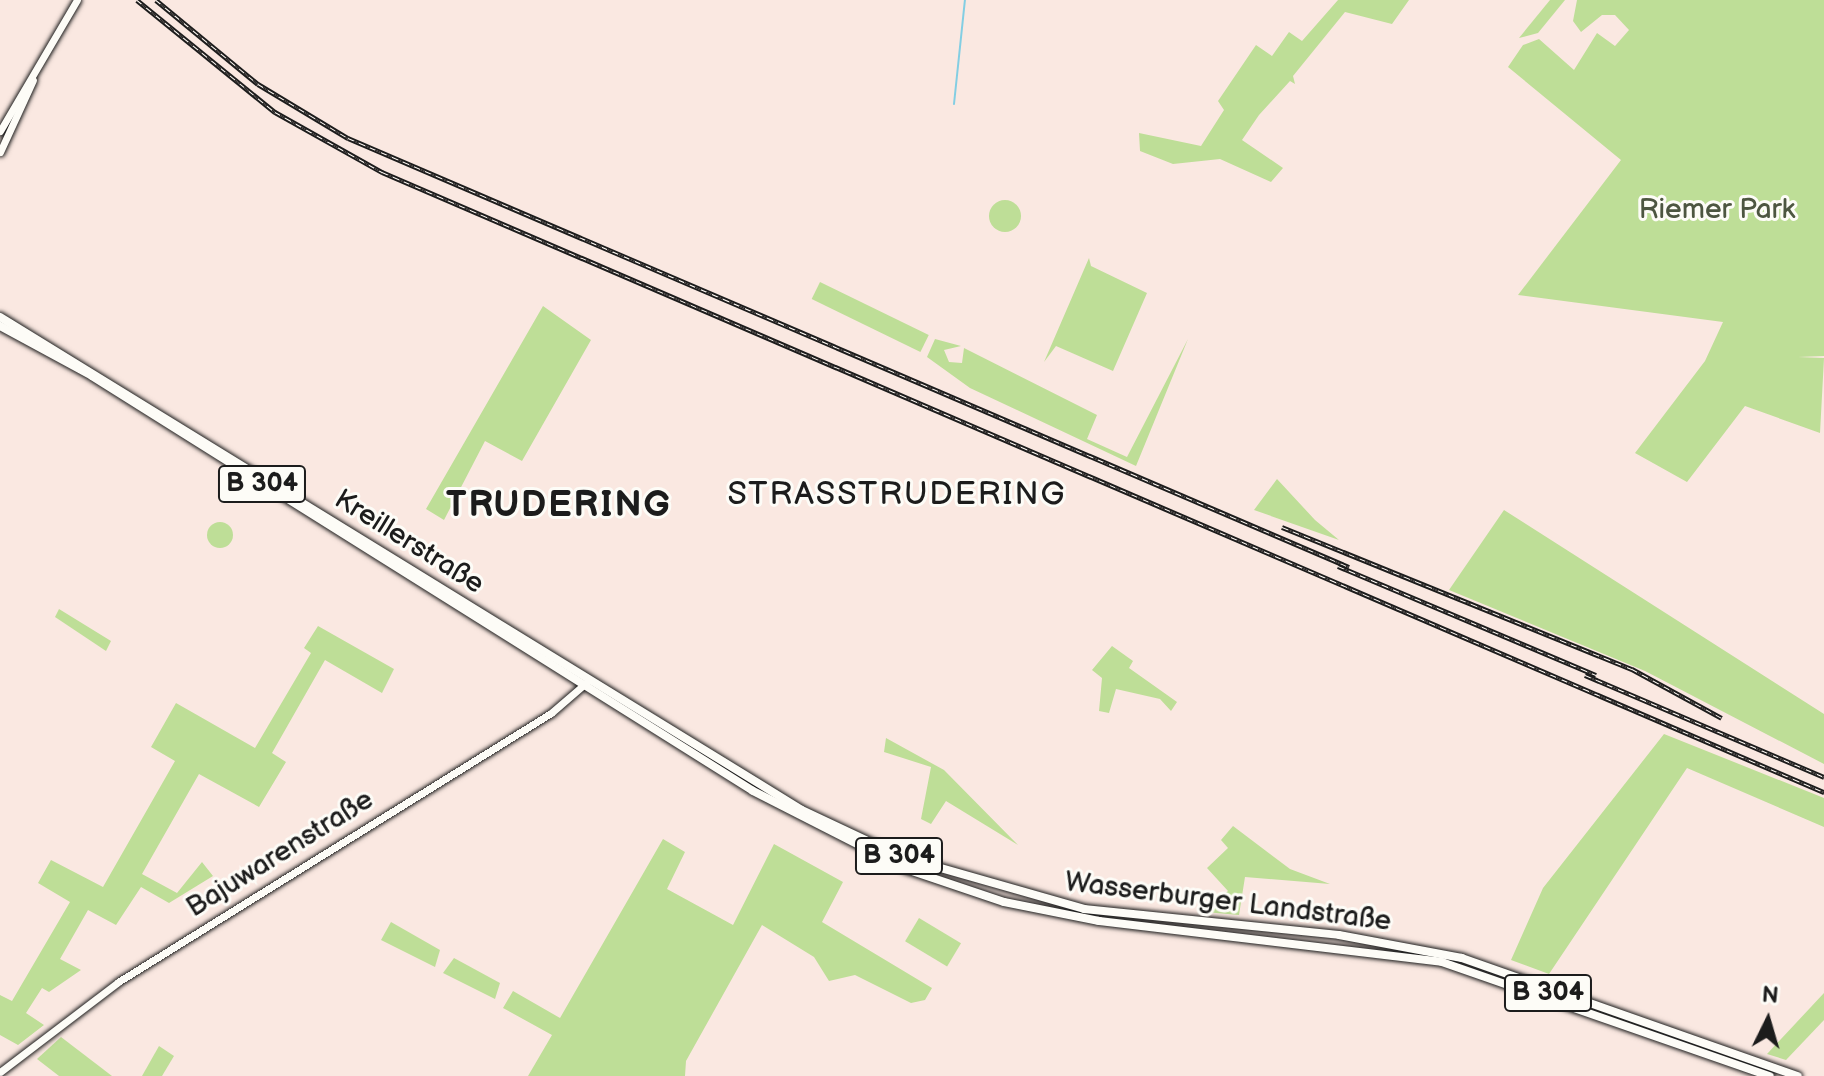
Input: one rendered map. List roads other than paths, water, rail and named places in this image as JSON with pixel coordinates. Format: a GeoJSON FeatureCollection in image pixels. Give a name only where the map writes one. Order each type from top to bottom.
{"type":"FeatureCollection","features":[{"type":"Feature","properties":{"kind":"main road"},"geometry":{"type":"LineString","coordinates":[[0,131],[77,0]]}},
{"type":"Feature","properties":{"kind":"main road"},"geometry":{"type":"LineString","coordinates":[[0,152],[38,67]]}},
{"type":"Feature","properties":{"kind":"main road","name":"Kreillerstraße"},"geometry":{"type":"LineString","coordinates":[[0,317],[95,369],[589,680]]}},
{"type":"Feature","properties":{"kind":"main road","name":"Kreillerstraße"},"geometry":{"type":"LineString","coordinates":[[0,326],[92,376],[581,688]]}},
{"type":"Feature","properties":{"kind":"main road","name":"Bajuwarenstraße"},"geometry":{"type":"LineString","coordinates":[[0,1072],[118,982],[581,688],[589,680]]}},
{"type":"Feature","properties":{"kind":"main road","name":"Wasserburger Landstraße"},"geometry":{"type":"LineString","coordinates":[[589,680],[802,810],[956,878],[1099,912],[1339,935],[1462,958],[1798,1076]]}},
{"type":"Feature","properties":{"kind":"main road","name":"Wasserburger Landstraße"},"geometry":{"type":"LineString","coordinates":[[581,688],[821,830],[976,895],[1099,921],[1442,962],[1770,1076]]}},
{"type":"Feature","properties":{"kind":"waterway"},"geometry":{"type":"LineString","coordinates":[[954,104],[965,0]]}},
{"type":"Feature","properties":{"kind":"railway"},"geometry":{"type":"LineString","coordinates":[[137,0],[275,112],[382,172],[1824,792]]}},
{"type":"Feature","properties":{"kind":"railway"},"geometry":{"type":"LineString","coordinates":[[156,0],[258,84],[348,138],[1349,567]]}},
{"type":"Feature","properties":{"kind":"railway"},"geometry":{"type":"LineString","coordinates":[[1282,527],[1632,669],[1722,718]]}},
{"type":"Feature","properties":{"kind":"railway"},"geometry":{"type":"LineString","coordinates":[[1338,566],[1596,675]]}},
{"type":"Feature","properties":{"kind":"railway"},"geometry":{"type":"LineString","coordinates":[[1585,675],[1824,777]]}},
{"type":"Feature","properties":{"kind":"district","name":"STRASSTRUDERING"},"geometry":{"type":"Point","coordinates":[897,495]}},
{"type":"Feature","properties":{"kind":"district","name":"TRUDERING"},"geometry":{"type":"Point","coordinates":[559,506]}},
{"type":"Feature","properties":{"kind":"park label","name":"Riemer Park"},"geometry":{"type":"Point","coordinates":[1717,210]}}]}
